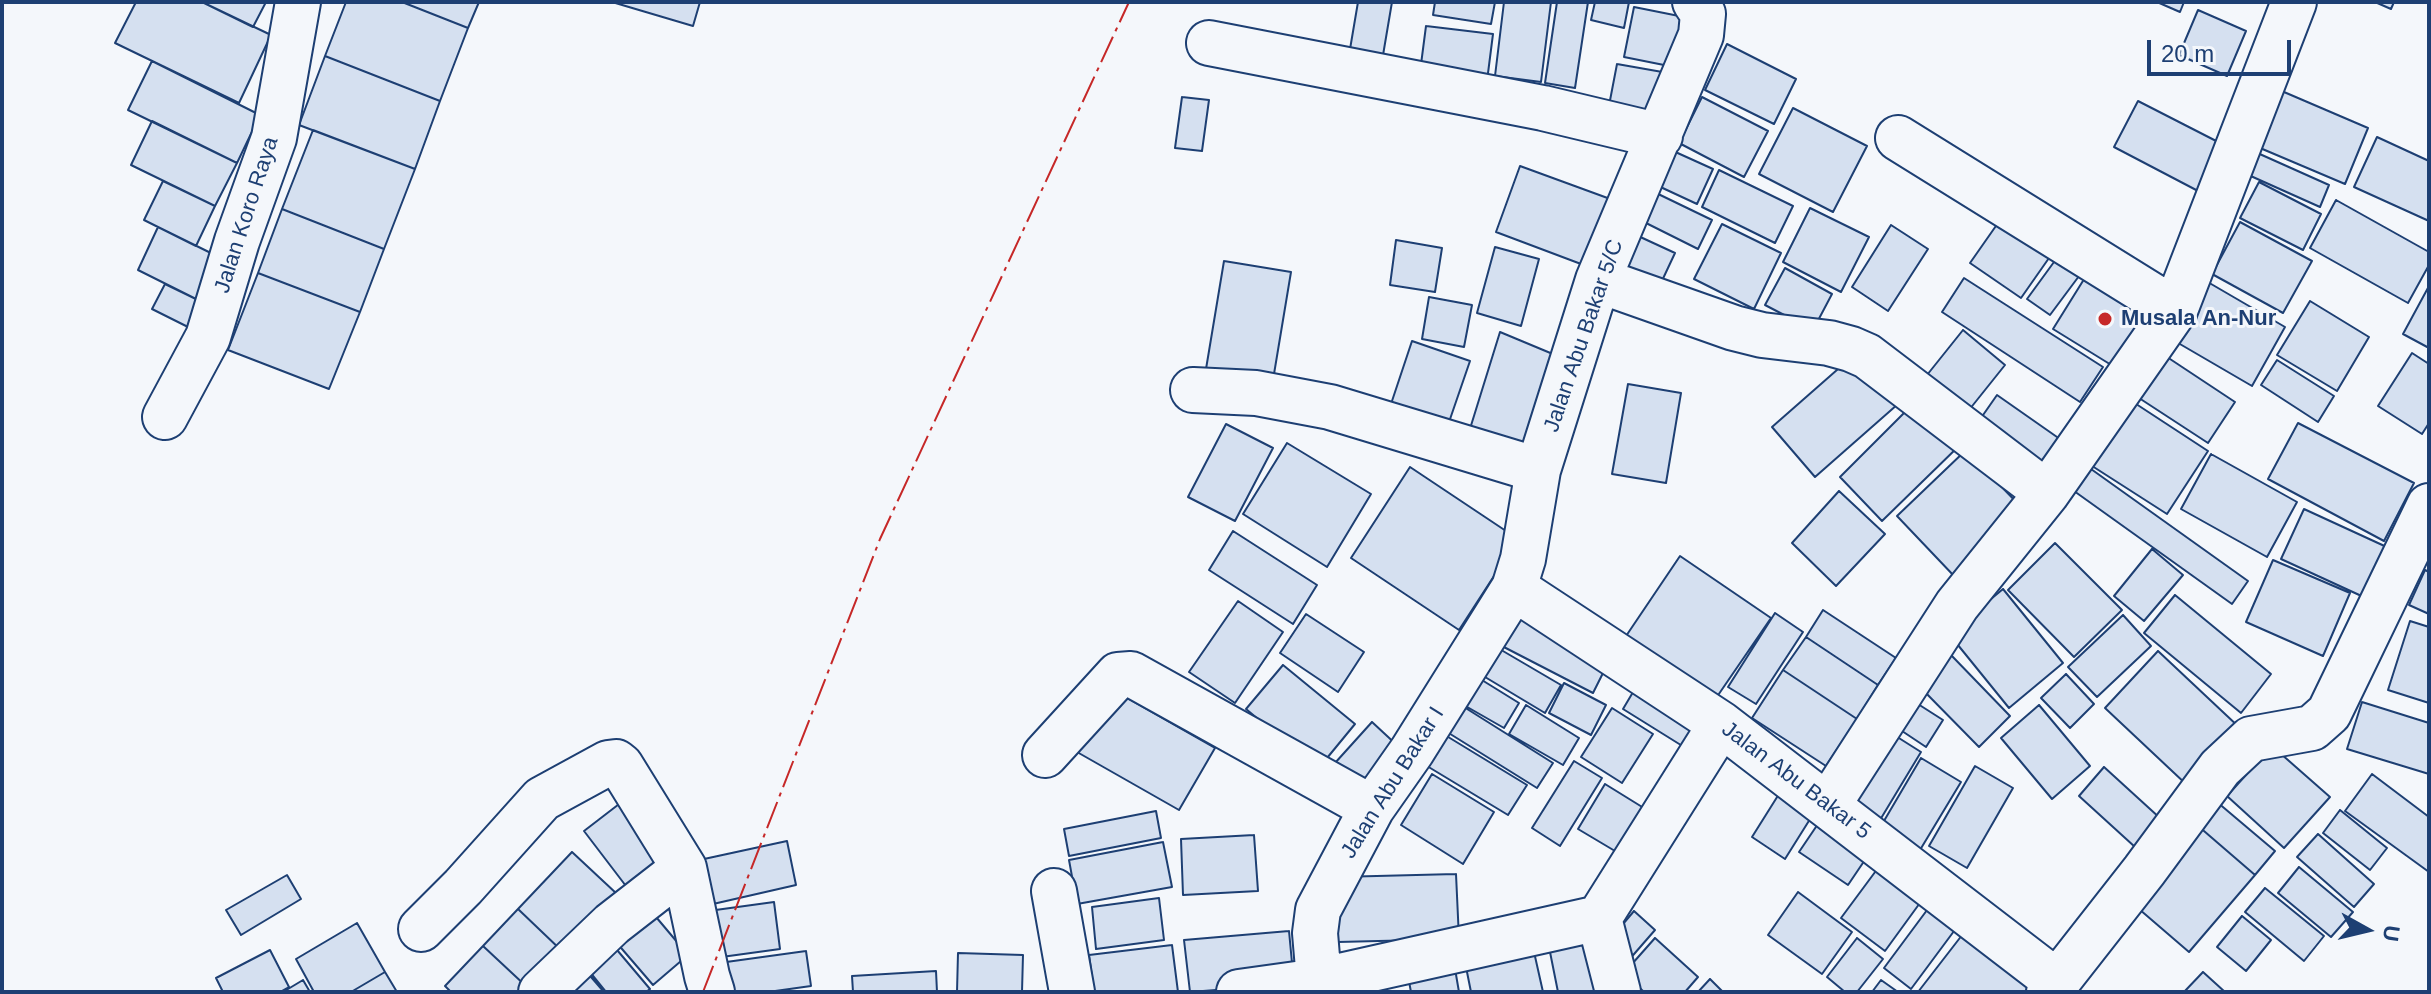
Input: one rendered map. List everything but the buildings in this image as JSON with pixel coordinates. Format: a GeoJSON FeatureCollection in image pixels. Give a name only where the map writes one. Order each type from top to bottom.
{"type":"FeatureCollection","features":[{"type":"Feature","properties":{"kind":"street","name":"Jalan Koro Raya"},"geometry":{"type":"LineString","coordinates":[[165,417],[208,337],[237,241],[274,138],[298,2]]}},
{"type":"Feature","properties":{"kind":"street","name":"Jalan Abu Bakar 5/C"},"geometry":{"type":"LineString","coordinates":[[1514,588],[1523,559],[1538,470],[1598,280],[1701,35],[1703,14],[1695,2]]}},
{"type":"Feature","properties":{"kind":"street"},"geometry":{"type":"LineString","coordinates":[[1828,805],[1957,605],[2047,493],[2175,310],[2294,2]]}},
{"type":"Feature","properties":{"kind":"street"},"geometry":{"type":"LineString","coordinates":[[1209,43],[1543,108],[1660,136]]}},
{"type":"Feature","properties":{"kind":"street"},"geometry":{"type":"LineString","coordinates":[[1898,138],[2175,310]]}},
{"type":"Feature","properties":{"kind":"street"},"geometry":{"type":"LineString","coordinates":[[1598,280],[1734,328],[1762,335],[1829,343],[1867,356],[2047,493]]}},
{"type":"Feature","properties":{"kind":"street"},"geometry":{"type":"LineString","coordinates":[[1193,390],[1256,393],[1330,407],[1538,470]]}},
{"type":"Feature","properties":{"kind":"street"},"geometry":{"type":"LineString","coordinates":[[2053,987],[2220,768],[2251,739],[2312,728],[2329,713],[2429,506]]}},
{"type":"Feature","properties":{"kind":"street","name":"Jalan Abu Bakar 5"},"geometry":{"type":"LineString","coordinates":[[1514,588],[1721,724],[1828,805],[2053,987]]}},
{"type":"Feature","properties":{"kind":"street","name":"Jalan Abu Bakar I"},"geometry":{"type":"LineString","coordinates":[[1319,987],[1315,933],[1318,910],[1372,808],[1412,751],[1514,588]]}},
{"type":"Feature","properties":{"kind":"street"},"geometry":{"type":"LineString","coordinates":[[1045,755],[1118,675],[1131,674],[1372,808]]}},
{"type":"Feature","properties":{"kind":"street"},"geometry":{"type":"LineString","coordinates":[[1239,992],[1319,987],[1599,918],[1721,724]]}},
{"type":"Feature","properties":{"kind":"street"},"geometry":{"type":"LineString","coordinates":[[421,929],[542,799],[608,763],[616,762],[684,868],[712,992]]}},
{"type":"Feature","properties":{"kind":"street"},"geometry":{"type":"LineString","coordinates":[[541,992],[612,924],[684,868]]}},
{"type":"Feature","properties":{"kind":"street"},"geometry":{"type":"LineString","coordinates":[[1054,891],[1072,992]]}},
{"type":"Feature","properties":{"kind":"street"},"geometry":{"type":"LineString","coordinates":[[1599,918],[1618,992]]}},
{"type":"Feature","properties":{"kind":"power"},"geometry":{"type":"LineString","coordinates":[[703,992],[880,539],[1129,2]]}},
{"type":"Feature","properties":{"kind":"place","name":"Musala An-Nur"},"geometry":{"type":"Point","coordinates":[2105,319]}}]}
